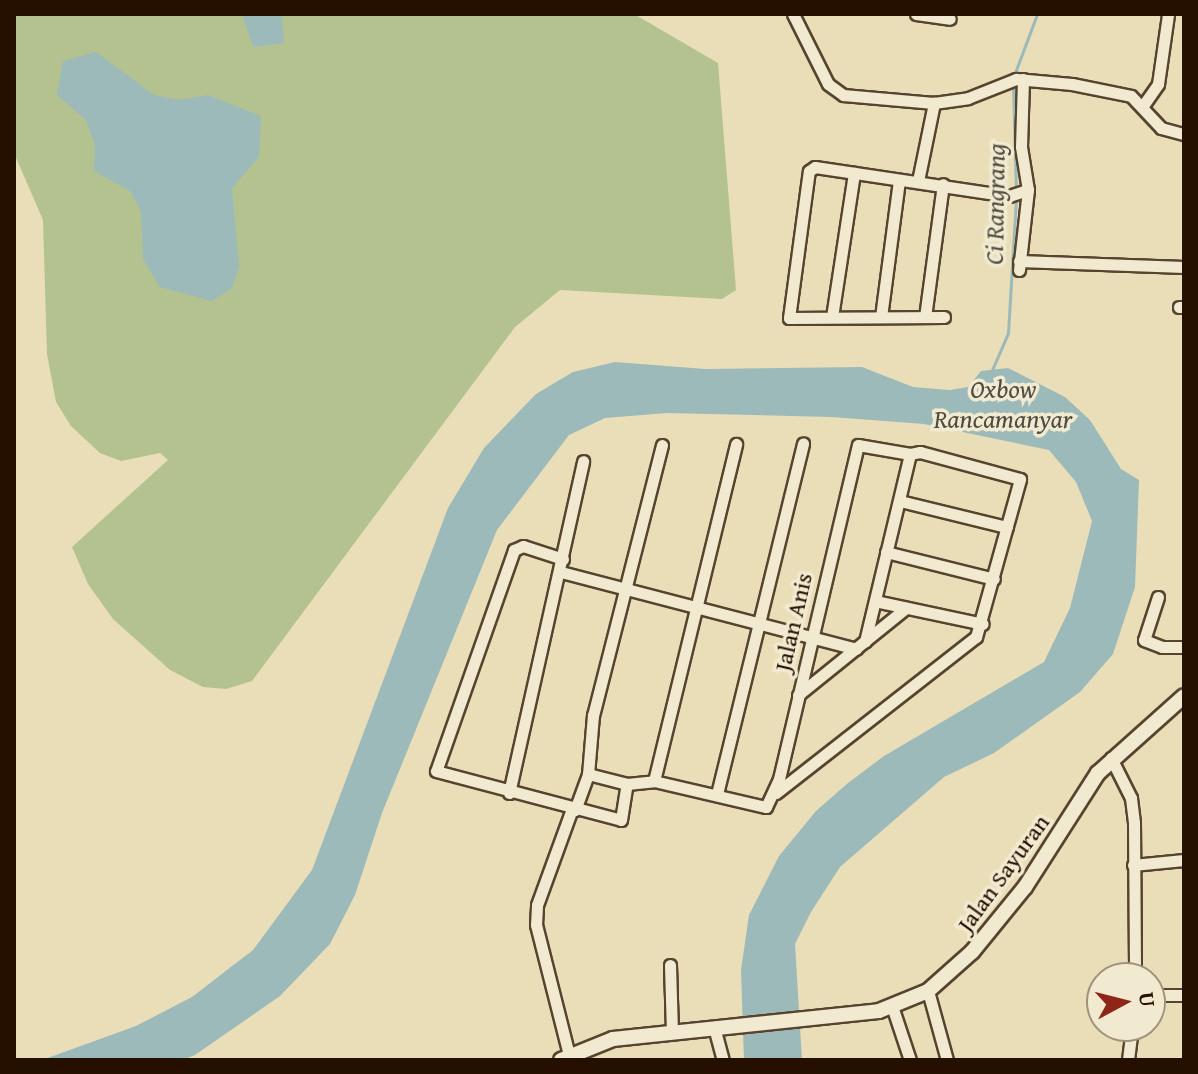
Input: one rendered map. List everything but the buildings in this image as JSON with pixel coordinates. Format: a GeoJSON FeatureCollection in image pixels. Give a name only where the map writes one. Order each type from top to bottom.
{"type":"FeatureCollection","features":[{"type":"Feature","properties":{"kind":"street"},"geometry":{"type":"LineString","coordinates":[[793,14],[836,92],[934,103],[968,98],[1002,83],[1020,79],[1109,88],[1131,96],[1161,128],[1184,134]]}},
{"type":"Feature","properties":{"kind":"street"},"geometry":{"type":"LineString","coordinates":[[916,14],[950,19]]}},
{"type":"Feature","properties":{"kind":"street"},"geometry":{"type":"LineString","coordinates":[[1142,107],[1158,84],[1168,15]]}},
{"type":"Feature","properties":{"kind":"street"},"geometry":{"type":"LineString","coordinates":[[1020,79],[1019,265],[1184,267]]}},
{"type":"Feature","properties":{"kind":"street"},"geometry":{"type":"LineString","coordinates":[[918,181],[934,103]]}},
{"type":"Feature","properties":{"kind":"street"},"geometry":{"type":"LineString","coordinates":[[944,317],[789,317],[809,171],[815,167],[899,181],[1019,193]]}},
{"type":"Feature","properties":{"kind":"street"},"geometry":{"type":"LineString","coordinates":[[832,317],[854,173]]}},
{"type":"Feature","properties":{"kind":"street"},"geometry":{"type":"LineString","coordinates":[[881,317],[899,181]]}},
{"type":"Feature","properties":{"kind":"street"},"geometry":{"type":"LineString","coordinates":[[925,317],[943,184]]}},
{"type":"Feature","properties":{"kind":"street"},"geometry":{"type":"LineString","coordinates":[[588,774],[627,784],[654,781],[717,794],[803,443]]}},
{"type":"Feature","properties":{"kind":"street"},"geometry":{"type":"LineString","coordinates":[[654,781],[699,609],[736,444]]}},
{"type":"Feature","properties":{"kind":"street"},"geometry":{"type":"LineString","coordinates":[[565,1058],[536,925],[537,905],[562,827],[588,774],[593,715],[662,445]]}},
{"type":"Feature","properties":{"kind":"street","name":"Jalan Anis"},"geometry":{"type":"LineString","coordinates":[[717,794],[766,807],[775,793],[858,445],[910,454]]}},
{"type":"Feature","properties":{"kind":"street"},"geometry":{"type":"LineString","coordinates":[[775,793],[976,637],[983,624],[1018,477],[920,452],[910,454],[875,601],[860,645]]}},
{"type":"Feature","properties":{"kind":"street"},"geometry":{"type":"LineString","coordinates":[[509,793],[561,572],[583,461]]}},
{"type":"Feature","properties":{"kind":"street"},"geometry":{"type":"LineString","coordinates":[[900,501],[1007,527]]}},
{"type":"Feature","properties":{"kind":"street"},"geometry":{"type":"LineString","coordinates":[[563,559],[523,546],[514,550],[435,768],[438,775],[621,820],[627,784]]}},
{"type":"Feature","properties":{"kind":"street"},"geometry":{"type":"LineString","coordinates":[[886,552],[994,579]]}},
{"type":"Feature","properties":{"kind":"street"},"geometry":{"type":"LineString","coordinates":[[561,572],[758,624],[860,645]]}},
{"type":"Feature","properties":{"kind":"street"},"geometry":{"type":"LineString","coordinates":[[1158,597],[1144,640],[1162,647],[1184,647]]}},
{"type":"Feature","properties":{"kind":"street"},"geometry":{"type":"LineString","coordinates":[[875,601],[983,624]]}},
{"type":"Feature","properties":{"kind":"street"},"geometry":{"type":"LineString","coordinates":[[798,695],[906,608]]}},
{"type":"Feature","properties":{"kind":"street","name":"Jalan Sayuran"},"geometry":{"type":"LineString","coordinates":[[565,1058],[613,1039],[893,1009],[928,991],[972,952],[1025,887],[1111,758],[1184,696]]}},
{"type":"Feature","properties":{"kind":"street"},"geometry":{"type":"LineString","coordinates":[[1111,758],[1131,798],[1135,962]]}},
{"type":"Feature","properties":{"kind":"street"},"geometry":{"type":"LineString","coordinates":[[1133,865],[1184,860]]}},
{"type":"Feature","properties":{"kind":"street"},"geometry":{"type":"LineString","coordinates":[[670,965],[672,1031]]}},
{"type":"Feature","properties":{"kind":"street"},"geometry":{"type":"LineString","coordinates":[[928,991],[947,1060]]}},
{"type":"Feature","properties":{"kind":"street"},"geometry":{"type":"LineString","coordinates":[[893,1009],[910,1060]]}},
{"type":"Feature","properties":{"kind":"street"},"geometry":{"type":"LineString","coordinates":[[716,1027],[723,1060]]}},
{"type":"Feature","properties":{"kind":"green space"},"geometry":{"type":"Polygon","coordinates":[[[14,14],[634,14],[718,63],[736,290],[722,299],[560,290],[515,327],[252,681],[226,689],[203,687],[170,670],[113,619],[88,584],[72,547],[168,460],[160,453],[121,461],[100,453],[71,426],[56,402],[47,354],[43,220],[14,153],[14,14]]]}},
{"type":"Feature","properties":{"kind":"water"},"geometry":{"type":"Polygon","coordinates":[[[242,14],[282,14],[284,43],[253,47],[242,14]]]}},
{"type":"Feature","properties":{"kind":"water"},"geometry":{"type":"Polygon","coordinates":[[[96,52],[154,95],[179,100],[208,95],[261,116],[259,157],[232,188],[239,267],[232,288],[212,301],[160,287],[143,259],[141,211],[130,191],[94,171],[95,145],[86,120],[57,95],[63,61],[96,52]]]}},
{"type":"Feature","properties":{"kind":"water","name":"Oxbow Rancamanyar"},"geometry":{"type":"Polygon","coordinates":[[[615,362],[705,369],[862,367],[913,387],[950,390],[968,387],[981,371],[1008,368],[1065,397],[1090,420],[1121,469],[1139,480],[1135,587],[1113,654],[1080,692],[994,753],[944,777],[840,867],[811,912],[795,944],[802,1060],[744,1060],[741,970],[749,915],[779,856],[816,811],[848,783],[884,756],[1044,662],[1070,608],[1092,521],[1076,482],[1049,450],[924,424],[832,417],[667,413],[605,418],[569,435],[497,530],[382,813],[355,895],[330,944],[280,996],[195,1055],[182,1060],[42,1060],[136,1026],[192,997],[253,950],[312,870],[448,508],[484,448],[536,394],[573,372],[615,362]]]}},
{"type":"Feature","properties":{"kind":"waterway","name":"Ci Rangrang"},"geometry":{"type":"LineString","coordinates":[[1013,78],[1037,14]]}},
{"type":"Feature","properties":{"kind":"waterway","name":"Ci Rangrang"},"geometry":{"type":"LineString","coordinates":[[1013,85],[1016,190]]}},
{"type":"Feature","properties":{"kind":"waterway","name":"Ci Rangrang"},"geometry":{"type":"LineString","coordinates":[[992,370],[1008,333],[1016,197]]}}]}
